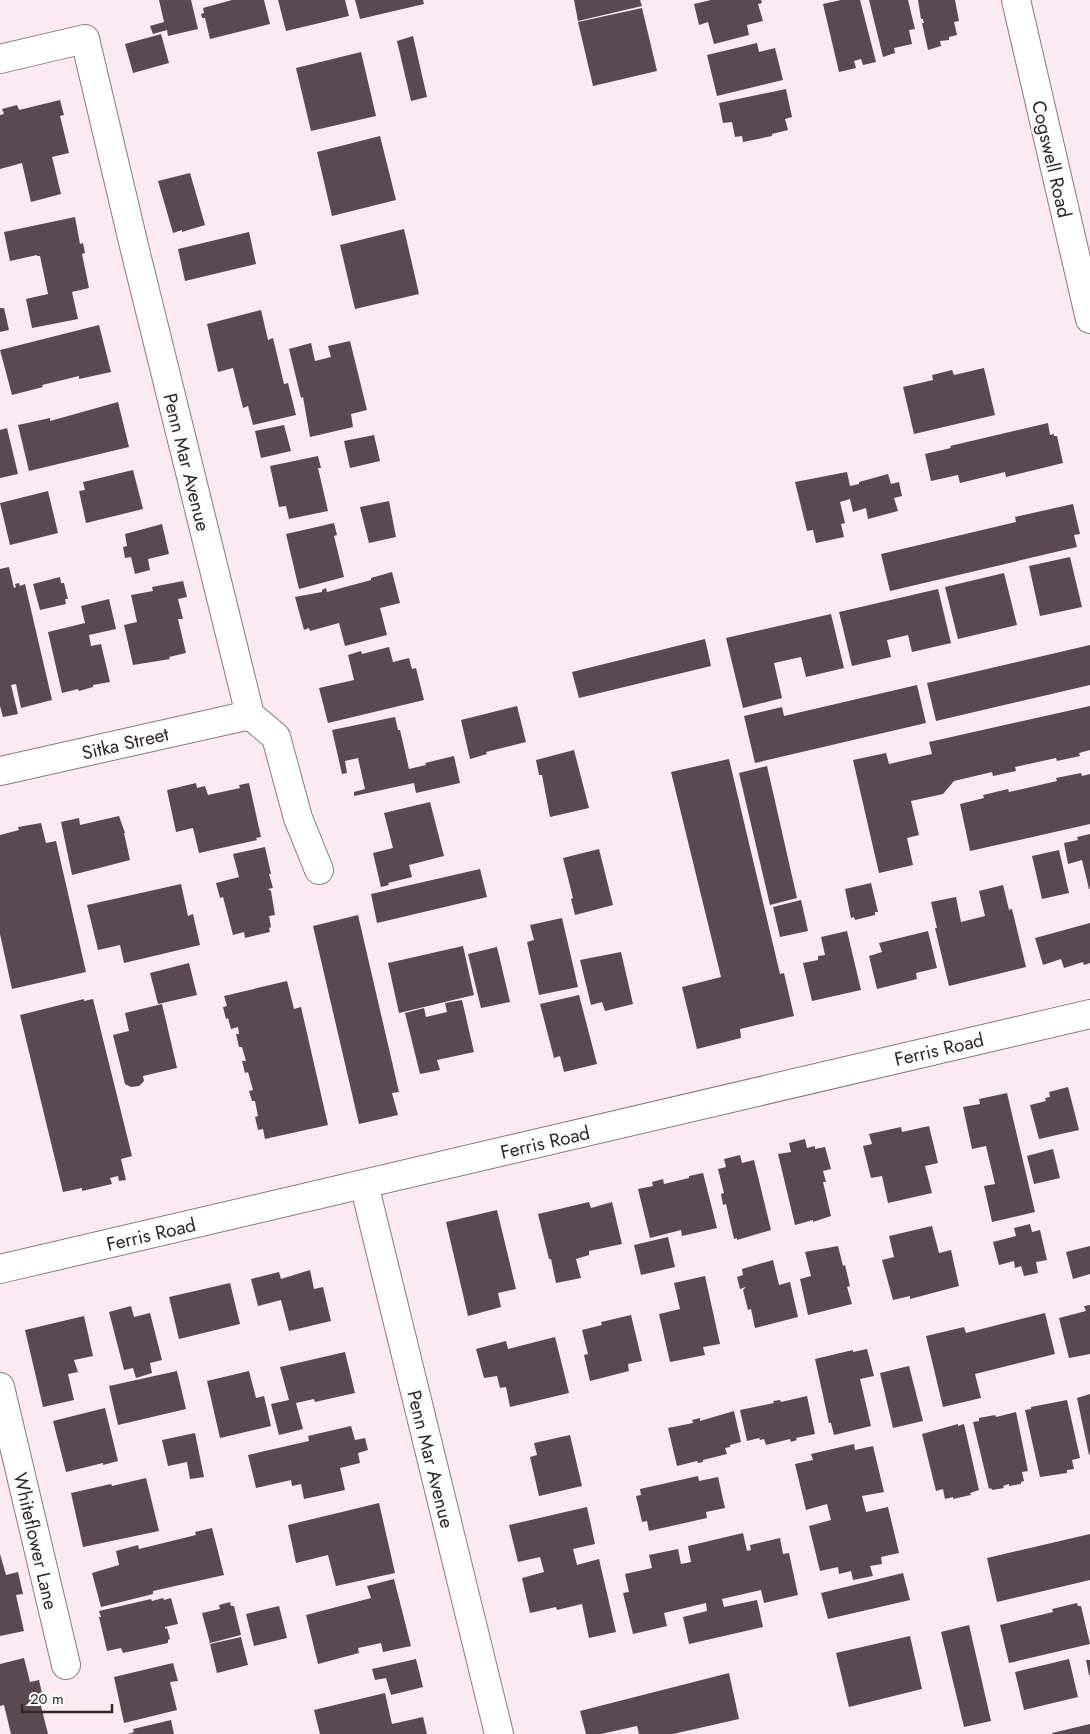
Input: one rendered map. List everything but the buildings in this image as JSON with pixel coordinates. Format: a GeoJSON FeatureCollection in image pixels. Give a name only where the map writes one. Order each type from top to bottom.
{"type":"FeatureCollection","features":[{"type":"Feature","properties":{"kind":"street","name":"Cogswell Road"},"geometry":{"type":"LineString","coordinates":[[1016,0],[1090,318]]}},
{"type":"Feature","properties":{"kind":"street","name":"Penn Mar Avenue"},"geometry":{"type":"LineString","coordinates":[[0,59],[85,39],[137,260],[250,715]]}},
{"type":"Feature","properties":{"kind":"street","name":"Sitka Street"},"geometry":{"type":"LineString","coordinates":[[0,771],[250,715]]}},
{"type":"Feature","properties":{"kind":"street"},"geometry":{"type":"LineString","coordinates":[[250,715],[276,736],[298,818],[319,870]]}},
{"type":"Feature","properties":{"kind":"street","name":"Ferris Road"},"geometry":{"type":"LineString","coordinates":[[0,1269],[1090,1014]]}},
{"type":"Feature","properties":{"kind":"street","name":"Penn Mar Avenue"},"geometry":{"type":"LineString","coordinates":[[364,1184],[499,1734]]}},
{"type":"Feature","properties":{"kind":"street","name":"Whiteflower Lane"},"geometry":{"type":"LineString","coordinates":[[0,1387],[66,1665]]}}]}
